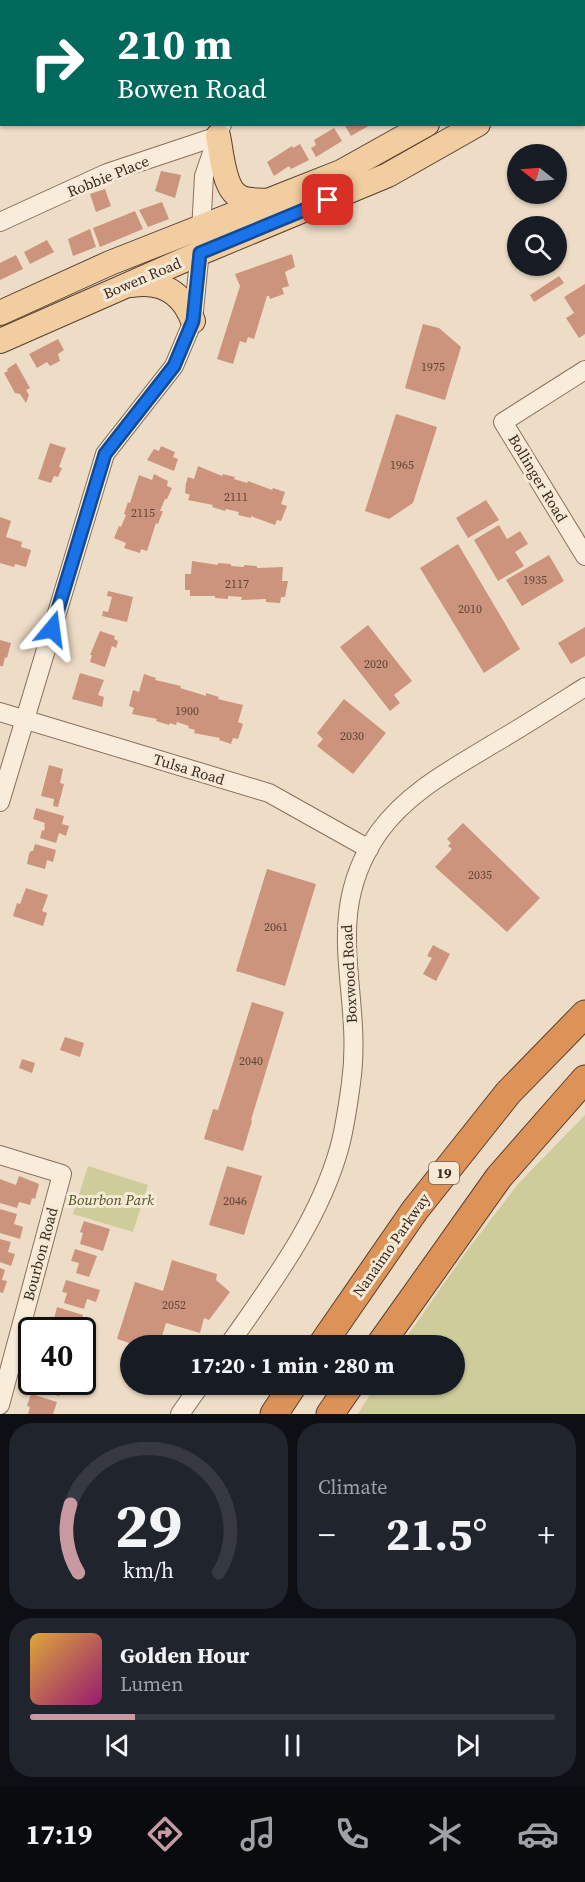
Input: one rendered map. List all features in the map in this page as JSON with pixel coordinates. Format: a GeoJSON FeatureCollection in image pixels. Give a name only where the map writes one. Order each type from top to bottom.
{"type":"FeatureCollection","features":[{"type":"Feature","properties":{"kind":"highway","name":"Nanaimo Parkway"},"geometry":{"type":"LineString","coordinates":[[329,1335],[415,1210],[508,1093],[585,1014]]}},
{"type":"Feature","properties":{"kind":"highway"},"geometry":{"type":"LineString","coordinates":[[387,1335],[499,1177],[585,1079]]}},
{"type":"Feature","properties":{"kind":"highway"},"geometry":{"type":"LineString","coordinates":[[274,1414],[287,1395]]}},
{"type":"Feature","properties":{"kind":"highway"},"geometry":{"type":"LineString","coordinates":[[330,1414],[343,1395]]}},
{"type":"Feature","properties":{"kind":"main road","name":"Bowen Road"},"geometry":{"type":"LineString","coordinates":[[0,313],[110,263],[341,172],[423,126]]}},
{"type":"Feature","properties":{"kind":"main road","name":"Bowen Road"},"geometry":{"type":"LineString","coordinates":[[0,341],[200,253],[388,175],[474,126]]}},
{"type":"Feature","properties":{"kind":"main road"},"geometry":{"type":"LineString","coordinates":[[220,130],[227,183],[236,195],[243,199],[269,201]]}},
{"type":"Feature","properties":{"kind":"main road"},"geometry":{"type":"LineString","coordinates":[[121,288],[143,283],[157,285],[174,292],[188,307],[193,321]]}},
{"type":"Feature","properties":{"kind":"street"},"geometry":{"type":"LineString","coordinates":[[0,802],[105,454],[174,366],[193,321],[202,227],[204,176],[220,130]]}},
{"type":"Feature","properties":{"kind":"street","name":"Robbie Place"},"geometry":{"type":"LineString","coordinates":[[0,222],[107,172],[220,130]]}},
{"type":"Feature","properties":{"kind":"street","name":"Bollinger Road"},"geometry":{"type":"LineString","coordinates":[[585,370],[504,422],[585,555]]}},
{"type":"Feature","properties":{"kind":"street","name":"Boxwood Road"},"geometry":{"type":"LineString","coordinates":[[235,1335],[300,1239],[317,1206],[339,1149],[351,1079],[353,1041],[347,914],[353,883],[369,849],[390,819],[418,792],[585,687]]}},
{"type":"Feature","properties":{"kind":"street","name":"Tulsa Road"},"geometry":{"type":"LineString","coordinates":[[0,712],[269,793],[369,849]]}},
{"type":"Feature","properties":{"kind":"street","name":"Bourbon Road"},"geometry":{"type":"LineString","coordinates":[[0,1155],[62,1174],[0,1405]]}},
{"type":"Feature","properties":{"kind":"street"},"geometry":{"type":"LineString","coordinates":[[180,1414],[193,1395]]}},
{"type":"Feature","properties":{"kind":"green space"},"geometry":{"type":"Polygon","coordinates":[[[585,1115],[585,1414],[358,1414],[370,1395],[465,1395],[465,1335],[408,1335],[466,1252],[518,1184],[585,1115]]]}},
{"type":"Feature","properties":{"kind":"green space","name":"Bourbon Park"},"geometry":{"type":"Polygon","coordinates":[[[88,1166],[148,1185],[133,1232],[73,1214],[88,1166]]]}},
{"type":"Feature","properties":{"kind":"building"},"geometry":{"type":"Polygon","coordinates":[[[345,126],[368,126],[351,136],[345,126]]]}},
{"type":"Feature","properties":{"kind":"building"},"geometry":{"type":"Polygon","coordinates":[[[334,128],[342,141],[316,157],[311,148],[316,145],[314,140],[334,128]]]}},
{"type":"Feature","properties":{"kind":"building"},"geometry":{"type":"Polygon","coordinates":[[[300,144],[309,160],[291,169],[289,166],[274,176],[267,162],[292,146],[293,148],[300,144]]]}},
{"type":"Feature","properties":{"kind":"building"},"geometry":{"type":"Polygon","coordinates":[[[161,171],[181,175],[175,198],[155,191],[161,171]]]}},
{"type":"Feature","properties":{"kind":"building"},"geometry":{"type":"Polygon","coordinates":[[[105,189],[111,206],[96,212],[90,194],[105,189]]]}},
{"type":"Feature","properties":{"kind":"building"},"geometry":{"type":"Polygon","coordinates":[[[162,202],[169,219],[148,227],[139,210],[162,202]]]}},
{"type":"Feature","properties":{"kind":"building"},"geometry":{"type":"Polygon","coordinates":[[[135,211],[143,229],[100,247],[93,228],[135,211]]]}},
{"type":"Feature","properties":{"kind":"building"},"geometry":{"type":"Polygon","coordinates":[[[90,229],[96,247],[73,256],[68,239],[90,229]]]}},
{"type":"Feature","properties":{"kind":"building"},"geometry":{"type":"Polygon","coordinates":[[[47,240],[54,252],[30,264],[24,252],[47,240]]]}},
{"type":"Feature","properties":{"kind":"building"},"geometry":{"type":"Polygon","coordinates":[[[292,254],[295,267],[285,272],[289,286],[282,288],[284,294],[270,299],[267,296],[254,339],[248,337],[246,343],[240,341],[233,364],[217,359],[240,286],[235,274],[292,254]]]}},
{"type":"Feature","properties":{"kind":"building"},"geometry":{"type":"Polygon","coordinates":[[[16,255],[23,269],[0,280],[0,263],[16,255]]]}},
{"type":"Feature","properties":{"kind":"building"},"geometry":{"type":"Polygon","coordinates":[[[559,276],[564,283],[534,302],[530,295],[559,276]]]}},
{"type":"Feature","properties":{"kind":"building"},"geometry":{"type":"Polygon","coordinates":[[[585,284],[585,334],[579,338],[566,318],[574,313],[564,297],[585,284]]]}},
{"type":"Feature","properties":{"kind":"building"},"geometry":{"type":"Polygon","coordinates":[[[423,324],[439,328],[461,347],[445,400],[405,388],[423,324]]]}},
{"type":"Feature","properties":{"kind":"building"},"geometry":{"type":"Polygon","coordinates":[[[58,339],[64,350],[58,354],[60,361],[50,366],[47,362],[37,368],[29,354],[58,339]]]}},
{"type":"Feature","properties":{"kind":"building"},"geometry":{"type":"Polygon","coordinates":[[[16,363],[30,388],[26,390],[29,395],[26,403],[20,394],[15,393],[4,373],[16,363]]]}},
{"type":"Feature","properties":{"kind":"building"},"geometry":{"type":"Polygon","coordinates":[[[396,414],[437,427],[413,503],[389,519],[365,511],[396,414]]]}},
{"type":"Feature","properties":{"kind":"building"},"geometry":{"type":"Polygon","coordinates":[[[50,443],[66,448],[59,467],[62,468],[58,477],[54,476],[51,483],[38,479],[50,443]]]}},
{"type":"Feature","properties":{"kind":"building"},"geometry":{"type":"Polygon","coordinates":[[[161,446],[175,452],[173,457],[178,459],[174,471],[147,460],[154,449],[159,451],[161,446]]]}},
{"type":"Feature","properties":{"kind":"building"},"geometry":{"type":"Polygon","coordinates":[[[198,466],[222,476],[223,474],[235,477],[234,479],[247,483],[248,481],[285,492],[281,504],[287,506],[281,521],[277,520],[275,525],[251,516],[251,518],[238,515],[239,512],[226,509],[225,511],[212,507],[213,505],[188,500],[190,495],[185,493],[186,483],[188,477],[194,479],[198,466]]]}},
{"type":"Feature","properties":{"kind":"building"},"geometry":{"type":"Polygon","coordinates":[[[154,474],[168,481],[167,486],[172,488],[160,511],[163,511],[158,524],[156,523],[147,551],[141,549],[140,553],[124,548],[126,543],[114,538],[126,515],[124,514],[139,475],[152,480],[154,474]]]}},
{"type":"Feature","properties":{"kind":"building"},"geometry":{"type":"Polygon","coordinates":[[[486,500],[499,520],[468,538],[456,518],[486,500]]]}},
{"type":"Feature","properties":{"kind":"building"},"geometry":{"type":"Polygon","coordinates":[[[0,517],[11,521],[6,537],[22,542],[21,547],[31,550],[26,567],[15,564],[14,567],[0,563],[0,517]]]}},
{"type":"Feature","properties":{"kind":"building"},"geometry":{"type":"Polygon","coordinates":[[[499,525],[507,539],[520,531],[528,544],[515,552],[524,566],[498,581],[474,540],[499,525]]]}},
{"type":"Feature","properties":{"kind":"building"},"geometry":{"type":"Polygon","coordinates":[[[458,544],[520,649],[484,673],[420,568],[458,544]]]}},
{"type":"Feature","properties":{"kind":"building"},"geometry":{"type":"Polygon","coordinates":[[[549,555],[564,581],[522,606],[506,580],[549,555]]]}},
{"type":"Feature","properties":{"kind":"building"},"geometry":{"type":"Polygon","coordinates":[[[192,561],[244,567],[244,565],[257,566],[257,568],[283,567],[282,581],[288,581],[285,597],[281,597],[280,603],[266,602],[266,599],[241,600],[242,597],[228,596],[228,599],[215,598],[215,596],[190,596],[190,590],[185,590],[185,574],[191,574],[192,561]]]}},
{"type":"Feature","properties":{"kind":"building"},"geometry":{"type":"Polygon","coordinates":[[[108,591],[133,597],[127,622],[102,616],[103,611],[108,612],[112,597],[107,596],[108,591]]]}},
{"type":"Feature","properties":{"kind":"building"},"geometry":{"type":"Polygon","coordinates":[[[368,625],[412,681],[394,695],[400,703],[390,711],[340,647],[368,625]]]}},
{"type":"Feature","properties":{"kind":"building"},"geometry":{"type":"Polygon","coordinates":[[[585,627],[585,656],[571,664],[558,643],[585,627]]]}},
{"type":"Feature","properties":{"kind":"building"},"geometry":{"type":"Polygon","coordinates":[[[100,631],[115,636],[114,639],[118,641],[116,648],[112,646],[105,667],[90,662],[92,655],[90,655],[100,631]]]}},
{"type":"Feature","properties":{"kind":"building"},"geometry":{"type":"Polygon","coordinates":[[[0,640],[11,643],[3,666],[0,666],[0,640]]]}},
{"type":"Feature","properties":{"kind":"building"},"geometry":{"type":"Polygon","coordinates":[[[80,673],[104,680],[98,695],[104,697],[102,707],[72,699],[80,673]]]}},
{"type":"Feature","properties":{"kind":"building"},"geometry":{"type":"Polygon","coordinates":[[[144,674],[156,678],[155,680],[181,686],[180,688],[206,696],[206,693],[219,697],[218,699],[243,705],[238,722],[243,724],[238,739],[233,738],[231,744],[219,740],[220,738],[194,733],[195,730],[188,728],[189,726],[177,722],[176,725],[170,723],[169,725],[156,721],[157,719],[132,714],[134,708],[129,706],[133,690],[139,692],[144,674]]]}},
{"type":"Feature","properties":{"kind":"building"},"geometry":{"type":"Polygon","coordinates":[[[344,699],[386,733],[353,774],[317,746],[323,739],[317,733],[344,699]]]}},
{"type":"Feature","properties":{"kind":"building"},"geometry":{"type":"Polygon","coordinates":[[[49,765],[63,769],[60,783],[64,784],[58,807],[53,806],[54,799],[41,796],[49,765]]]}},
{"type":"Feature","properties":{"kind":"building"},"geometry":{"type":"Polygon","coordinates":[[[36,808],[64,816],[62,824],[69,826],[66,836],[59,833],[56,843],[40,838],[45,823],[33,819],[36,808]]]}},
{"type":"Feature","properties":{"kind":"building"},"geometry":{"type":"Polygon","coordinates":[[[463,823],[540,898],[507,932],[435,867],[452,849],[448,846],[451,843],[447,839],[463,823]]]}},
{"type":"Feature","properties":{"kind":"building"},"geometry":{"type":"Polygon","coordinates":[[[35,844],[56,850],[53,862],[47,860],[45,869],[27,864],[29,854],[33,851],[35,844]]]}},
{"type":"Feature","properties":{"kind":"building"},"geometry":{"type":"Polygon","coordinates":[[[267,869],[316,884],[285,986],[236,971],[267,869]]]}},
{"type":"Feature","properties":{"kind":"building"},"geometry":{"type":"Polygon","coordinates":[[[26,888],[48,895],[42,911],[47,913],[43,926],[13,916],[17,903],[20,904],[26,888]]]}},
{"type":"Feature","properties":{"kind":"building"},"geometry":{"type":"Polygon","coordinates":[[[433,945],[450,954],[436,981],[423,974],[432,958],[427,956],[433,945]]]}},
{"type":"Feature","properties":{"kind":"building"},"geometry":{"type":"Polygon","coordinates":[[[252,1002],[284,1012],[243,1151],[204,1139],[213,1109],[218,1110],[252,1002]]]}},
{"type":"Feature","properties":{"kind":"building"},"geometry":{"type":"Polygon","coordinates":[[[65,1037],[84,1043],[80,1057],[60,1050],[65,1037]]]}},
{"type":"Feature","properties":{"kind":"building"},"geometry":{"type":"Polygon","coordinates":[[[22,1059],[35,1063],[32,1073],[19,1068],[22,1059]]]}},
{"type":"Feature","properties":{"kind":"building"},"geometry":{"type":"Polygon","coordinates":[[[227,1166],[262,1176],[244,1235],[209,1225],[227,1166]]]}},
{"type":"Feature","properties":{"kind":"building"},"geometry":{"type":"Polygon","coordinates":[[[19,1176],[39,1184],[35,1199],[32,1198],[30,1205],[19,1202],[17,1208],[0,1203],[0,1179],[16,1185],[19,1176]]]}},
{"type":"Feature","properties":{"kind":"building"},"geometry":{"type":"Polygon","coordinates":[[[0,1209],[17,1214],[14,1224],[23,1227],[20,1239],[0,1233],[0,1209]]]}},
{"type":"Feature","properties":{"kind":"building"},"geometry":{"type":"Polygon","coordinates":[[[84,1221],[110,1229],[103,1251],[80,1244],[83,1233],[80,1232],[84,1221]]]}},
{"type":"Feature","properties":{"kind":"building"},"geometry":{"type":"Polygon","coordinates":[[[0,1239],[11,1242],[8,1252],[15,1254],[11,1266],[0,1262],[0,1239]]]}},
{"type":"Feature","properties":{"kind":"building"},"geometry":{"type":"Polygon","coordinates":[[[75,1249],[97,1256],[89,1277],[76,1273],[79,1263],[71,1261],[75,1249]]]}},
{"type":"Feature","properties":{"kind":"building"},"geometry":{"type":"Polygon","coordinates":[[[172,1260],[217,1274],[216,1280],[230,1292],[209,1320],[204,1318],[200,1333],[166,1323],[162,1335],[120,1335],[120,1340],[117,1339],[135,1282],[163,1291],[172,1260]]]}},
{"type":"Feature","properties":{"kind":"building"},"geometry":{"type":"Polygon","coordinates":[[[0,1268],[5,1270],[2,1280],[7,1281],[3,1293],[0,1292],[0,1268]]]}},
{"type":"Feature","properties":{"kind":"building"},"geometry":{"type":"Polygon","coordinates":[[[66,1280],[100,1290],[96,1302],[87,1299],[84,1309],[64,1303],[67,1293],[62,1292],[66,1280]]]}},
{"type":"Feature","properties":{"kind":"building"},"geometry":{"type":"Polygon","coordinates":[[[57,1307],[83,1315],[82,1317],[54,1317],[57,1307]]]}},
{"type":"Feature","properties":{"kind":"building"},"geometry":{"type":"Polygon","coordinates":[[[31,1395],[57,1402],[53,1414],[28,1414],[30,1407],[27,1406],[31,1395]]]}},
{"type":"Feature","properties":{"kind":"route"},"geometry":{"type":"LineString","coordinates":[[52,629],[105,454],[174,366],[193,321],[200,253],[328,200]]}}]}
